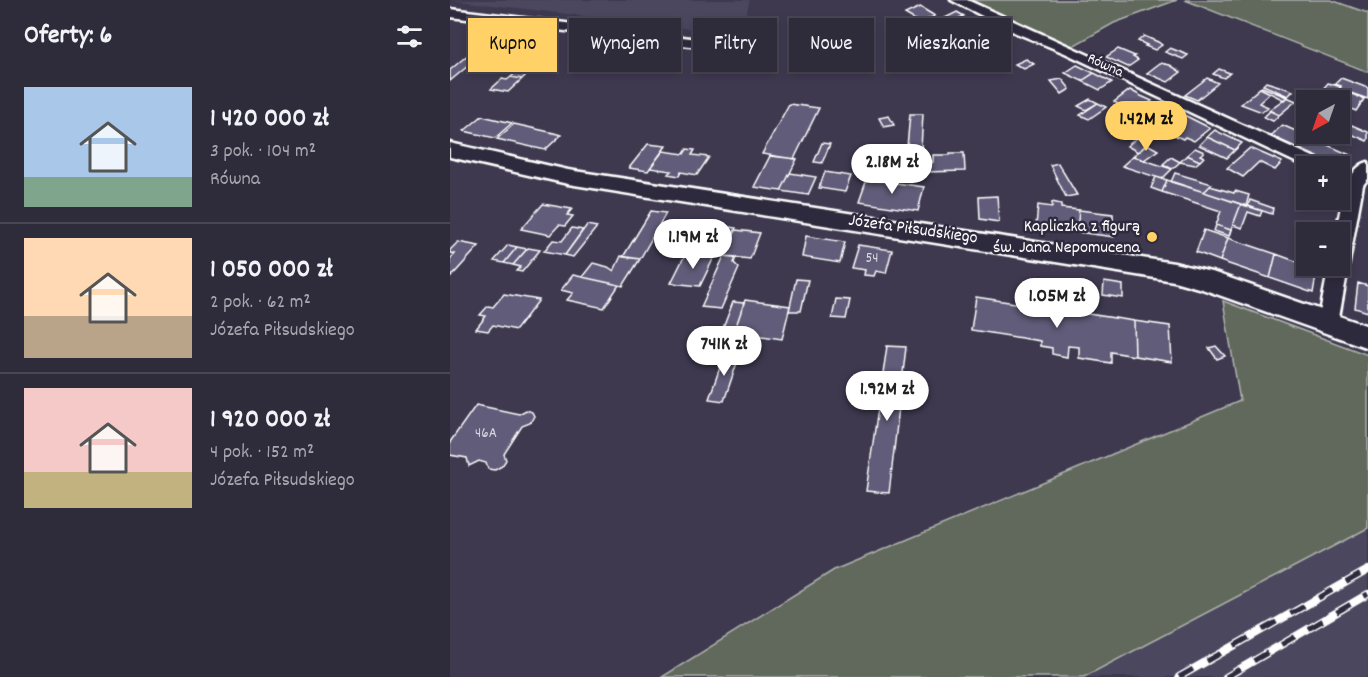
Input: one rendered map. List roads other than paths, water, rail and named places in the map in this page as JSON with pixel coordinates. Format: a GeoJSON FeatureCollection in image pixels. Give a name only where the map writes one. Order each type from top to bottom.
{"type":"FeatureCollection","features":[{"type":"Feature","properties":{"kind":"street","name":"Równa"},"geometry":{"type":"LineString","coordinates":[[957,0],[1297,156]]}},
{"type":"Feature","properties":{"kind":"street"},"geometry":{"type":"LineString","coordinates":[[450,13],[693,42]]}},
{"type":"Feature","properties":{"kind":"street","name":"Józefa Piłsudskiego"},"geometry":{"type":"LineString","coordinates":[[450,150],[580,179],[1139,265],[1206,280],[1368,337]]}},
{"type":"Feature","properties":{"kind":"street"},"geometry":{"type":"LineString","coordinates":[[1350,178],[1368,167]]}},
{"type":"Feature","properties":{"kind":"street"},"geometry":{"type":"LineString","coordinates":[[1328,323],[1337,276]]}},
{"type":"Feature","properties":{"kind":"railway"},"geometry":{"type":"LineString","coordinates":[[1179,677],[1368,570]]}},
{"type":"Feature","properties":{"kind":"railway"},"geometry":{"type":"LineString","coordinates":[[1226,677],[1368,594]]}},
{"type":"Feature","properties":{"kind":"place","name":"Kapliczka z figurą św. Jana Nepomucena"},"geometry":{"type":"Point","coordinates":[1152,237]}}]}
